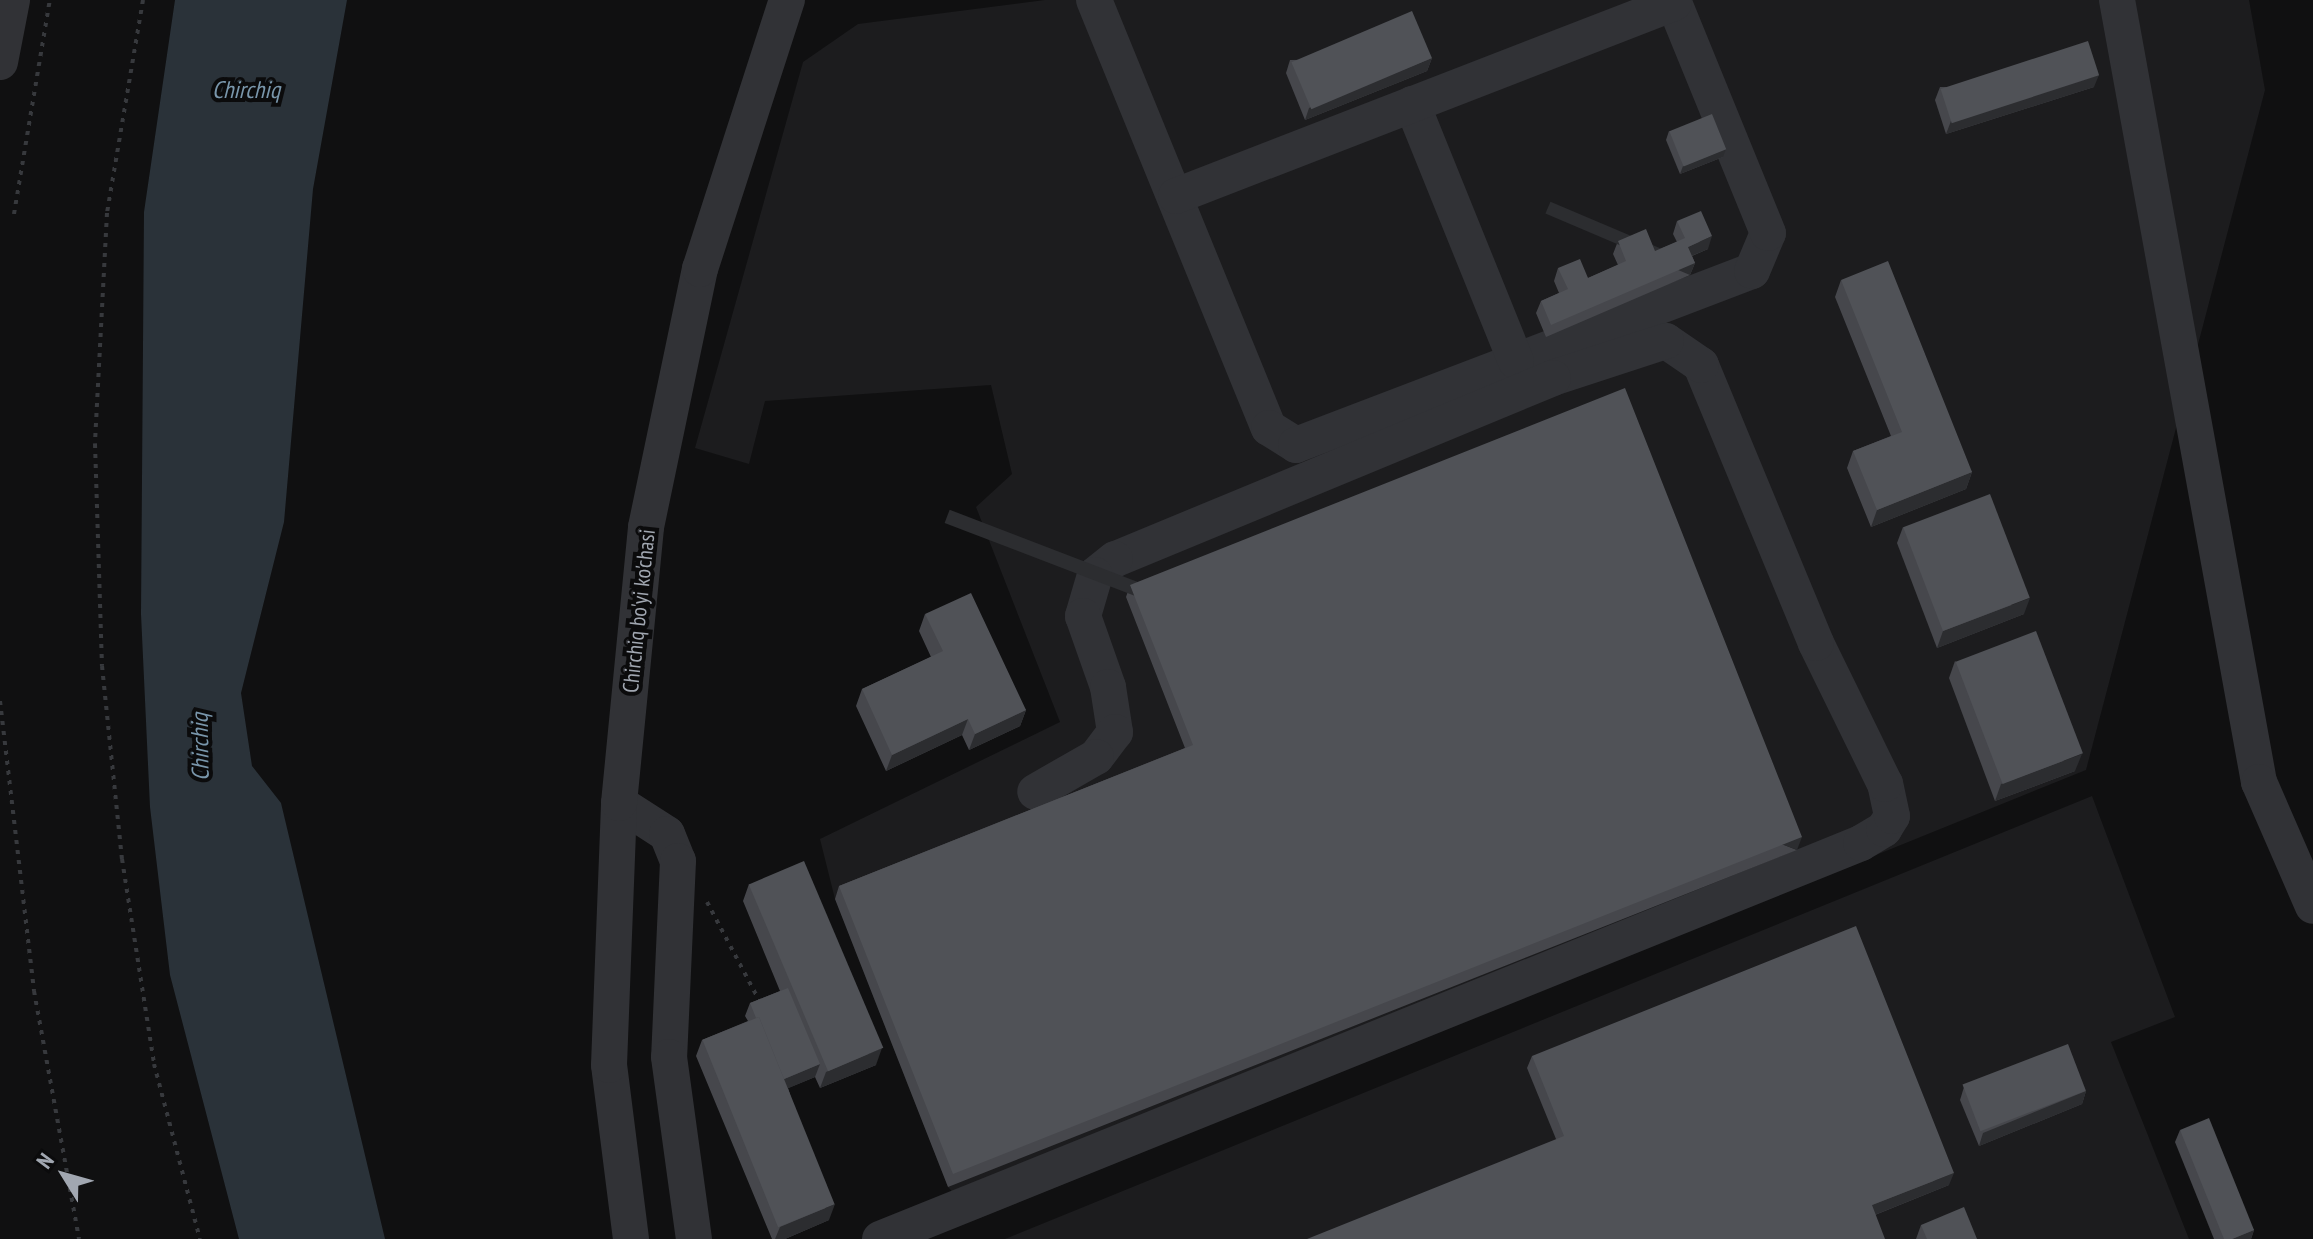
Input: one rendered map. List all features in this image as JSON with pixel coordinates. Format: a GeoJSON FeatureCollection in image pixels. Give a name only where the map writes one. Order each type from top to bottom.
{"type":"FeatureCollection","features":[{"type":"Feature","properties":{"kind":"street"},"geometry":{"type":"LineString","coordinates":[[0,62],[12,0]]}},
{"type":"Feature","properties":{"kind":"street","name":"Chirchiq bo'yi ko'chasi"},"geometry":{"type":"LineString","coordinates":[[631,1239],[609,1065],[619,803],[646,527],[700,269],[787,0]]}},
{"type":"Feature","properties":{"kind":"street"},"geometry":{"type":"LineString","coordinates":[[1094,0],[1269,428],[1296,445],[1752,271],[1768,233],[1674,1],[1176,196]]}},
{"type":"Feature","properties":{"kind":"street"},"geometry":{"type":"LineString","coordinates":[[2117,0],[2259,782],[2313,906]]}},
{"type":"Feature","properties":{"kind":"street"},"geometry":{"type":"LineString","coordinates":[[1412,104],[1516,361]]}},
{"type":"Feature","properties":{"kind":"street"},"geometry":{"type":"LineString","coordinates":[[880,1239],[1861,843],[1884,829],[1892,816],[1885,784],[1816,643],[1701,365],[1666,341],[1553,378],[1115,559],[1095,575],[1083,616],[1108,687],[1115,732],[1096,757],[1035,792]]}},
{"type":"Feature","properties":{"kind":"street"},"geometry":{"type":"LineString","coordinates":[[619,803],[667,834],[678,861],[669,1057],[694,1239]]}},
{"type":"Feature","properties":{"kind":"path"},"geometry":{"type":"LineString","coordinates":[[14,214],[50,0]]}},
{"type":"Feature","properties":{"kind":"path"},"geometry":{"type":"LineString","coordinates":[[143,0],[107,213],[95,444],[102,666],[122,859],[154,1064],[200,1239]]}},
{"type":"Feature","properties":{"kind":"path"},"geometry":{"type":"LineString","coordinates":[[0,701],[34,991],[79,1239]]}},
{"type":"Feature","properties":{"kind":"path"},"geometry":{"type":"LineString","coordinates":[[678,861],[709,905],[763,1009]]}},
{"type":"Feature","properties":{"kind":"shaded area"},"geometry":{"type":"Polygon","coordinates":[[[1045,0],[2249,0],[2265,90],[2086,770],[977,1219],[948,1187],[835,899],[820,839],[1060,722],[976,507],[1012,474],[991,385],[765,401],[749,464],[695,448],[803,62],[858,24],[1045,0]]]}},
{"type":"Feature","properties":{"kind":"shaded area"},"geometry":{"type":"Polygon","coordinates":[[[2092,796],[2175,1017],[2111,1042],[2189,1239],[1005,1239],[2092,796]]]}},
{"type":"Feature","properties":{"kind":"water","name":"Chirchiq"},"geometry":{"type":"Polygon","coordinates":[[[175,0],[347,0],[313,189],[284,522],[241,693],[252,766],[281,803],[385,1239],[239,1239],[170,975],[150,807],[141,614],[144,212],[175,0]]]}},
{"type":"Feature","properties":{"kind":"building"},"geometry":{"type":"Polygon","coordinates":[[[1412,11],[1432,58],[1311,109],[1291,62],[1412,11]]]}},
{"type":"Feature","properties":{"kind":"building"},"geometry":{"type":"Polygon","coordinates":[[[2088,41],[2099,75],[1952,123],[1941,89],[2088,41]]]}},
{"type":"Feature","properties":{"kind":"building"},"geometry":{"type":"Polygon","coordinates":[[[1712,114],[1726,149],[1684,166],[1669,131],[1712,114]]]}},
{"type":"Feature","properties":{"kind":"building"},"geometry":{"type":"Polygon","coordinates":[[[1701,211],[1712,236],[1688,247],[1695,263],[1551,325],[1541,301],[1568,289],[1558,268],[1580,259],[1588,278],[1626,261],[1618,241],[1646,229],[1655,251],[1685,238],[1677,221],[1701,211]]]}},
{"type":"Feature","properties":{"kind":"building"},"geometry":{"type":"Polygon","coordinates":[[[1888,261],[1972,472],[1877,510],[1853,451],[1902,432],[1841,280],[1888,261]]]}},
{"type":"Feature","properties":{"kind":"building"},"geometry":{"type":"Polygon","coordinates":[[[1625,388],[1802,837],[953,1174],[839,886],[1193,745],[1130,585],[1625,388]]]}},
{"type":"Feature","properties":{"kind":"building"},"geometry":{"type":"Polygon","coordinates":[[[1990,494],[2030,598],[1943,631],[1903,527],[1990,494]]]}},
{"type":"Feature","properties":{"kind":"building"},"geometry":{"type":"Polygon","coordinates":[[[971,593],[1026,710],[975,734],[968,719],[892,755],[862,689],[943,651],[925,614],[971,593]]]}},
{"type":"Feature","properties":{"kind":"building"},"geometry":{"type":"Polygon","coordinates":[[[2036,631],[2083,753],[2003,784],[1956,662],[2036,631]]]}},
{"type":"Feature","properties":{"kind":"building"},"geometry":{"type":"Polygon","coordinates":[[[804,861],[883,1048],[828,1071],[749,884],[804,861]]]}},
{"type":"Feature","properties":{"kind":"building"},"geometry":{"type":"Polygon","coordinates":[[[1856,926],[1954,1173],[1872,1205],[1885,1239],[1307,1239],[1564,1136],[1532,1056],[1856,926]]]}},
{"type":"Feature","properties":{"kind":"building"},"geometry":{"type":"Polygon","coordinates":[[[788,988],[820,1064],[784,1079],[759,1017],[756,1018],[750,1003],[788,988]]]}},
{"type":"Feature","properties":{"kind":"building"},"geometry":{"type":"Polygon","coordinates":[[[759,1017],[835,1204],[778,1227],[702,1040],[759,1017]]]}},
{"type":"Feature","properties":{"kind":"building"},"geometry":{"type":"Polygon","coordinates":[[[2068,1044],[2086,1091],[1980,1131],[1963,1084],[2068,1044]]]}},
{"type":"Feature","properties":{"kind":"building"},"geometry":{"type":"Polygon","coordinates":[[[2209,1118],[2254,1230],[2232,1239],[2224,1239],[2180,1130],[2209,1118]]]}},
{"type":"Feature","properties":{"kind":"building"},"geometry":{"type":"Polygon","coordinates":[[[1964,1207],[1977,1239],[1927,1239],[1921,1225],[1964,1207]]]}}]}
